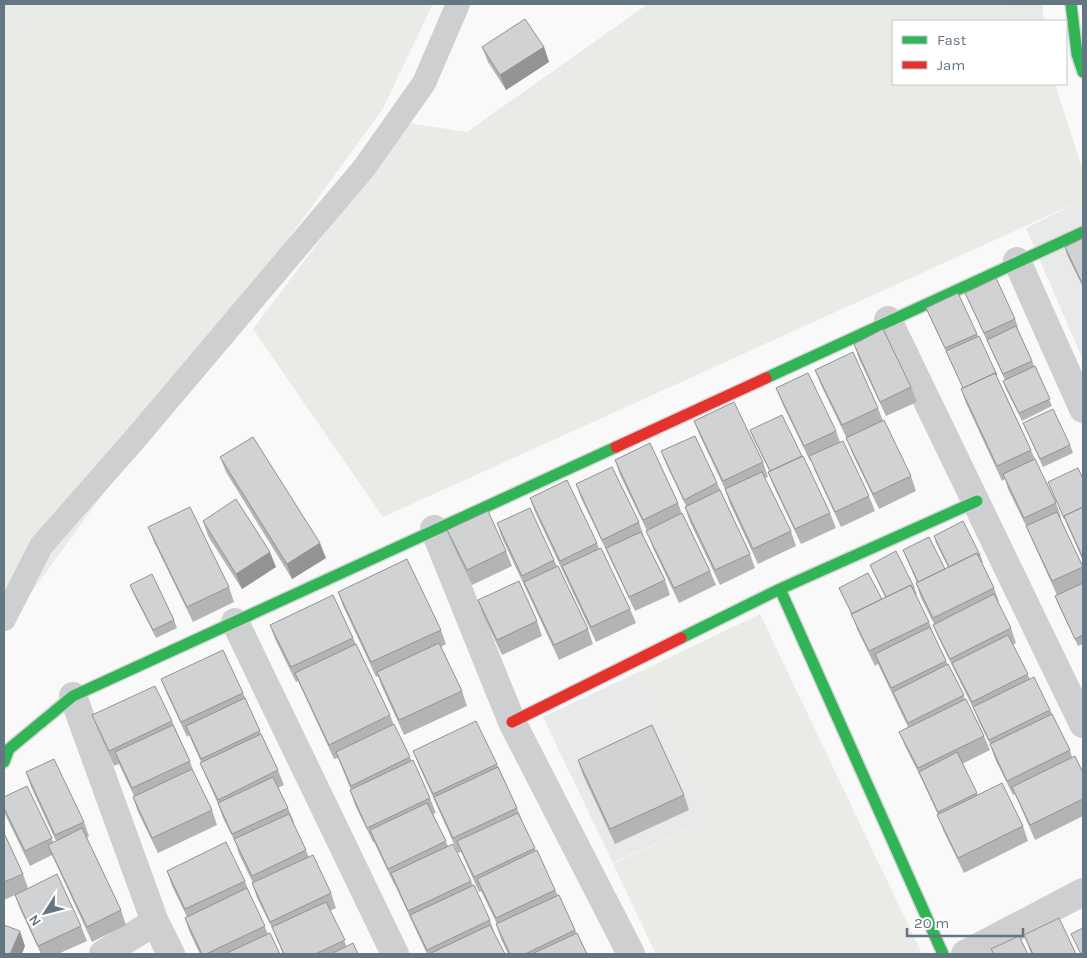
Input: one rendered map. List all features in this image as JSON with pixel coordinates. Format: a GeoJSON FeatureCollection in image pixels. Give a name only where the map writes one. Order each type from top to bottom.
{"type":"FeatureCollection","features":[{"type":"Feature","properties":{"kind":"street"},"geometry":{"type":"LineString","coordinates":[[1071,4],[1077,54],[1083,72]]}},
{"type":"Feature","properties":{"kind":"street"},"geometry":{"type":"LineString","coordinates":[[4,762],[8,749],[73,696],[1083,232]]}},
{"type":"Feature","properties":{"kind":"street"},"geometry":{"type":"LineString","coordinates":[[1017,261],[1083,408]]}},
{"type":"Feature","properties":{"kind":"street"},"geometry":{"type":"LineString","coordinates":[[888,320],[1083,724]]}},
{"type":"Feature","properties":{"kind":"street"},"geometry":{"type":"LineString","coordinates":[[512,722],[780,589],[977,501]]}},
{"type":"Feature","properties":{"kind":"street"},"geometry":{"type":"LineString","coordinates":[[434,529],[512,722],[630,954]]}},
{"type":"Feature","properties":{"kind":"street"},"geometry":{"type":"LineString","coordinates":[[780,589],[942,954]]}},
{"type":"Feature","properties":{"kind":"street"},"geometry":{"type":"LineString","coordinates":[[235,622],[394,954]]}},
{"type":"Feature","properties":{"kind":"street"},"geometry":{"type":"LineString","coordinates":[[73,696],[155,922],[171,954]]}},
{"type":"Feature","properties":{"kind":"street"},"geometry":{"type":"LineString","coordinates":[[965,954],[1083,892]]}},
{"type":"Feature","properties":{"kind":"street"},"geometry":{"type":"LineString","coordinates":[[103,954],[155,922]]}},
{"type":"Feature","properties":{"kind":"lane"},"geometry":{"type":"LineString","coordinates":[[4,619],[41,546],[135,439],[364,168],[424,83],[458,4]]}},
{"type":"Feature","properties":{"kind":"shaded area"},"geometry":{"type":"Polygon","coordinates":[[[4,4],[433,4],[382,110],[4,630],[4,4]]]}},
{"type":"Feature","properties":{"kind":"shaded area"},"geometry":{"type":"Polygon","coordinates":[[[648,4],[1011,4],[1021,20],[892,20],[892,85],[1055,85],[1083,171],[1083,200],[383,517],[253,329],[408,123],[467,132],[648,4]]]}},
{"type":"Feature","properties":{"kind":"shaded area"},"geometry":{"type":"Polygon","coordinates":[[[1011,4],[1042,4],[1044,20],[1021,20],[1011,4]]]}},
{"type":"Feature","properties":{"kind":"shaded area"},"geometry":{"type":"Polygon","coordinates":[[[1083,200],[1083,360],[1026,228],[1083,200]]]}},
{"type":"Feature","properties":{"kind":"shaded area"},"geometry":{"type":"Polygon","coordinates":[[[760,614],[922,954],[656,954],[613,864],[711,817],[641,671],[760,614]]]}},
{"type":"Feature","properties":{"kind":"shaded area"},"geometry":{"type":"Polygon","coordinates":[[[641,671],[711,817],[613,863],[543,717],[641,671]]]}},
{"type":"Feature","properties":{"kind":"building"},"geometry":{"type":"Polygon","coordinates":[[[525,19],[544,47],[500,75],[482,47],[525,19]]]}},
{"type":"Feature","properties":{"kind":"building"},"geometry":{"type":"Polygon","coordinates":[[[1083,238],[1083,285],[1065,247],[1083,238]]]}},
{"type":"Feature","properties":{"kind":"building"},"geometry":{"type":"Polygon","coordinates":[[[996,278],[1015,319],[984,333],[965,293],[996,278]]]}},
{"type":"Feature","properties":{"kind":"building"},"geometry":{"type":"Polygon","coordinates":[[[958,293],[977,334],[945,348],[926,308],[958,293]]]}},
{"type":"Feature","properties":{"kind":"building"},"geometry":{"type":"Polygon","coordinates":[[[1016,326],[1032,361],[1003,374],[987,340],[1016,326]]]}},
{"type":"Feature","properties":{"kind":"building"},"geometry":{"type":"Polygon","coordinates":[[[883,329],[911,387],[880,402],[854,344],[883,329]]]}},
{"type":"Feature","properties":{"kind":"building"},"geometry":{"type":"Polygon","coordinates":[[[979,336],[997,375],[995,373],[963,388],[946,351],[979,336]]]}},
{"type":"Feature","properties":{"kind":"building"},"geometry":{"type":"Polygon","coordinates":[[[853,352],[878,408],[842,425],[815,370],[853,352]]]}},
{"type":"Feature","properties":{"kind":"building"},"geometry":{"type":"Polygon","coordinates":[[[1035,366],[1050,399],[1019,413],[1003,381],[1035,366]]]}},
{"type":"Feature","properties":{"kind":"building"},"geometry":{"type":"Polygon","coordinates":[[[808,373],[836,431],[804,446],[776,388],[808,373]]]}},
{"type":"Feature","properties":{"kind":"building"},"geometry":{"type":"Polygon","coordinates":[[[995,373],[1031,450],[997,466],[961,389],[995,373]]]}},
{"type":"Feature","properties":{"kind":"building"},"geometry":{"type":"Polygon","coordinates":[[[734,402],[763,462],[723,481],[694,421],[734,402]]]}},
{"type":"Feature","properties":{"kind":"building"},"geometry":{"type":"Polygon","coordinates":[[[1053,409],[1070,445],[1040,459],[1023,423],[1053,409]]]}},
{"type":"Feature","properties":{"kind":"building"},"geometry":{"type":"Polygon","coordinates":[[[782,415],[802,456],[770,471],[750,430],[782,415]]]}},
{"type":"Feature","properties":{"kind":"building"},"geometry":{"type":"Polygon","coordinates":[[[884,420],[911,476],[873,494],[846,438],[884,420]]]}},
{"type":"Feature","properties":{"kind":"building"},"geometry":{"type":"Polygon","coordinates":[[[695,436],[717,483],[684,500],[661,451],[695,436]]]}},
{"type":"Feature","properties":{"kind":"building"},"geometry":{"type":"Polygon","coordinates":[[[253,437],[320,543],[287,564],[220,457],[253,437]]]}},
{"type":"Feature","properties":{"kind":"building"},"geometry":{"type":"Polygon","coordinates":[[[843,441],[869,496],[835,512],[809,456],[843,441]]]}},
{"type":"Feature","properties":{"kind":"building"},"geometry":{"type":"Polygon","coordinates":[[[650,443],[678,503],[643,520],[615,460],[650,443]]]}},
{"type":"Feature","properties":{"kind":"building"},"geometry":{"type":"Polygon","coordinates":[[[803,456],[830,513],[795,529],[768,472],[803,456]]]}},
{"type":"Feature","properties":{"kind":"building"},"geometry":{"type":"Polygon","coordinates":[[[1035,459],[1056,503],[1024,518],[1003,474],[1035,459]]]}},
{"type":"Feature","properties":{"kind":"building"},"geometry":{"type":"Polygon","coordinates":[[[612,467],[639,522],[602,540],[576,484],[612,467]]]}},
{"type":"Feature","properties":{"kind":"building"},"geometry":{"type":"Polygon","coordinates":[[[1078,468],[1083,479],[1083,507],[1064,516],[1064,518],[1048,482],[1078,468]]]}},
{"type":"Feature","properties":{"kind":"building"},"geometry":{"type":"Polygon","coordinates":[[[762,472],[791,531],[753,549],[725,489],[762,472]]]}},
{"type":"Feature","properties":{"kind":"building"},"geometry":{"type":"Polygon","coordinates":[[[567,480],[597,543],[560,561],[530,498],[567,480]]]}},
{"type":"Feature","properties":{"kind":"building"},"geometry":{"type":"Polygon","coordinates":[[[720,490],[750,554],[715,570],[685,507],[720,490]]]}},
{"type":"Feature","properties":{"kind":"building"},"geometry":{"type":"Polygon","coordinates":[[[236,499],[270,552],[236,574],[203,521],[236,499]]]}},
{"type":"Feature","properties":{"kind":"building"},"geometry":{"type":"Polygon","coordinates":[[[190,507],[229,587],[187,607],[148,527],[190,507]]]}},
{"type":"Feature","properties":{"kind":"building"},"geometry":{"type":"Polygon","coordinates":[[[1083,507],[1083,558],[1064,516],[1083,507]]]}},
{"type":"Feature","properties":{"kind":"building"},"geometry":{"type":"Polygon","coordinates":[[[530,508],[554,560],[522,576],[497,523],[530,508]]]}},
{"type":"Feature","properties":{"kind":"building"},"geometry":{"type":"Polygon","coordinates":[[[488,511],[506,551],[467,570],[447,530],[488,511]]]}},
{"type":"Feature","properties":{"kind":"building"},"geometry":{"type":"Polygon","coordinates":[[[1057,512],[1083,567],[1052,581],[1026,526],[1057,512]]]}},
{"type":"Feature","properties":{"kind":"building"},"geometry":{"type":"Polygon","coordinates":[[[682,513],[710,571],[674,588],[646,531],[682,513]]]}},
{"type":"Feature","properties":{"kind":"building"},"geometry":{"type":"Polygon","coordinates":[[[963,521],[980,555],[978,556],[977,553],[949,567],[934,536],[963,521]]]}},
{"type":"Feature","properties":{"kind":"building"},"geometry":{"type":"Polygon","coordinates":[[[641,532],[665,580],[629,597],[606,548],[641,532]]]}},
{"type":"Feature","properties":{"kind":"building"},"geometry":{"type":"Polygon","coordinates":[[[929,537],[945,569],[918,582],[903,550],[929,537]]]}},
{"type":"Feature","properties":{"kind":"building"},"geometry":{"type":"Polygon","coordinates":[[[601,548],[630,609],[591,627],[562,566],[601,548]]]}},
{"type":"Feature","properties":{"kind":"building"},"geometry":{"type":"Polygon","coordinates":[[[896,551],[914,587],[912,588],[911,585],[886,597],[870,565],[896,551]]]}},
{"type":"Feature","properties":{"kind":"building"},"geometry":{"type":"Polygon","coordinates":[[[977,553],[994,588],[933,618],[916,583],[977,553]]]}},
{"type":"Feature","properties":{"kind":"building"},"geometry":{"type":"Polygon","coordinates":[[[407,559],[441,630],[371,662],[338,592],[407,559]]]}},
{"type":"Feature","properties":{"kind":"building"},"geometry":{"type":"Polygon","coordinates":[[[558,566],[588,629],[554,645],[524,582],[558,566]]]}},
{"type":"Feature","properties":{"kind":"building"},"geometry":{"type":"Polygon","coordinates":[[[868,573],[882,599],[852,614],[839,588],[868,573]]]}},
{"type":"Feature","properties":{"kind":"building"},"geometry":{"type":"Polygon","coordinates":[[[152,574],[174,620],[153,630],[130,585],[152,574]]]}},
{"type":"Feature","properties":{"kind":"building"},"geometry":{"type":"Polygon","coordinates":[[[519,581],[537,621],[497,640],[478,600],[519,581]]]}},
{"type":"Feature","properties":{"kind":"building"},"geometry":{"type":"Polygon","coordinates":[[[1083,583],[1083,635],[1075,639],[1055,596],[1083,583]]]}},
{"type":"Feature","properties":{"kind":"building"},"geometry":{"type":"Polygon","coordinates":[[[911,585],[929,622],[869,651],[851,614],[911,585]]]}},
{"type":"Feature","properties":{"kind":"building"},"geometry":{"type":"Polygon","coordinates":[[[994,594],[1011,628],[950,659],[933,625],[994,594]]]}},
{"type":"Feature","properties":{"kind":"building"},"geometry":{"type":"Polygon","coordinates":[[[333,595],[353,638],[291,667],[270,625],[333,595]]]}},
{"type":"Feature","properties":{"kind":"building"},"geometry":{"type":"Polygon","coordinates":[[[930,627],[946,661],[891,688],[875,654],[930,627]]]}},
{"type":"Feature","properties":{"kind":"building"},"geometry":{"type":"Polygon","coordinates":[[[1008,635],[1028,674],[972,702],[952,663],[1008,635]]]}},
{"type":"Feature","properties":{"kind":"building"},"geometry":{"type":"Polygon","coordinates":[[[439,643],[462,691],[399,720],[377,672],[439,643]]]}},
{"type":"Feature","properties":{"kind":"building"},"geometry":{"type":"Polygon","coordinates":[[[356,644],[390,715],[329,745],[295,673],[356,644]]]}},
{"type":"Feature","properties":{"kind":"building"},"geometry":{"type":"Polygon","coordinates":[[[223,650],[243,693],[181,722],[161,679],[223,650]]]}},
{"type":"Feature","properties":{"kind":"building"},"geometry":{"type":"Polygon","coordinates":[[[948,664],[964,695],[908,723],[893,692],[948,664]]]}},
{"type":"Feature","properties":{"kind":"building"},"geometry":{"type":"Polygon","coordinates":[[[1034,677],[1050,710],[989,740],[973,707],[1034,677]]]}},
{"type":"Feature","properties":{"kind":"building"},"geometry":{"type":"Polygon","coordinates":[[[155,686],[172,721],[109,751],[92,715],[155,686]]]}},
{"type":"Feature","properties":{"kind":"building"},"geometry":{"type":"Polygon","coordinates":[[[245,698],[260,731],[201,759],[186,726],[245,698]]]}},
{"type":"Feature","properties":{"kind":"building"},"geometry":{"type":"Polygon","coordinates":[[[966,699],[984,736],[918,768],[899,732],[966,699]]]}},
{"type":"Feature","properties":{"kind":"building"},"geometry":{"type":"Polygon","coordinates":[[[1052,714],[1070,750],[1007,781],[990,744],[1052,714]]]}},
{"type":"Feature","properties":{"kind":"building"},"geometry":{"type":"Polygon","coordinates":[[[476,721],[497,764],[433,794],[413,751],[476,721]]]}},
{"type":"Feature","properties":{"kind":"building"},"geometry":{"type":"Polygon","coordinates":[[[394,724],[410,757],[351,786],[336,752],[394,724]]]}},
{"type":"Feature","properties":{"kind":"building"},"geometry":{"type":"Polygon","coordinates":[[[173,725],[190,761],[132,788],[115,752],[173,725]]]}},
{"type":"Feature","properties":{"kind":"building"},"geometry":{"type":"Polygon","coordinates":[[[652,725],[684,795],[610,829],[578,760],[652,725]]]}},
{"type":"Feature","properties":{"kind":"building"},"geometry":{"type":"Polygon","coordinates":[[[261,734],[278,770],[218,800],[200,763],[261,734]]]}},
{"type":"Feature","properties":{"kind":"building"},"geometry":{"type":"Polygon","coordinates":[[[957,752],[977,793],[938,812],[919,772],[957,752]]]}},
{"type":"Feature","properties":{"kind":"building"},"geometry":{"type":"Polygon","coordinates":[[[1075,756],[1083,773],[1083,799],[1030,825],[1012,787],[1075,756]]]}},
{"type":"Feature","properties":{"kind":"building"},"geometry":{"type":"Polygon","coordinates":[[[54,759],[84,822],[55,835],[26,772],[54,759]]]}},
{"type":"Feature","properties":{"kind":"building"},"geometry":{"type":"Polygon","coordinates":[[[413,760],[430,798],[367,828],[350,790],[413,760]]]}},
{"type":"Feature","properties":{"kind":"building"},"geometry":{"type":"Polygon","coordinates":[[[498,767],[517,808],[453,838],[434,797],[498,767]]]}},
{"type":"Feature","properties":{"kind":"building"},"geometry":{"type":"Polygon","coordinates":[[[192,769],[212,810],[152,838],[133,797],[192,769]]]}},
{"type":"Feature","properties":{"kind":"building"},"geometry":{"type":"Polygon","coordinates":[[[273,777],[288,808],[232,834],[218,803],[273,777]]]}},
{"type":"Feature","properties":{"kind":"building"},"geometry":{"type":"Polygon","coordinates":[[[1002,783],[1023,826],[958,858],[937,815],[1002,783]]]}},
{"type":"Feature","properties":{"kind":"building"},"geometry":{"type":"Polygon","coordinates":[[[27,786],[52,838],[25,851],[4,808],[4,797],[27,786]]]}},
{"type":"Feature","properties":{"kind":"building"},"geometry":{"type":"Polygon","coordinates":[[[427,803],[446,841],[388,869],[370,830],[427,803]]]}},
{"type":"Feature","properties":{"kind":"building"},"geometry":{"type":"Polygon","coordinates":[[[518,813],[535,848],[474,877],[457,841],[518,813]]]}},
{"type":"Feature","properties":{"kind":"building"},"geometry":{"type":"Polygon","coordinates":[[[289,814],[306,850],[252,876],[234,839],[289,814]]]}},
{"type":"Feature","properties":{"kind":"building"},"geometry":{"type":"Polygon","coordinates":[[[82,828],[121,910],[87,927],[48,845],[82,828]]]}},
{"type":"Feature","properties":{"kind":"building"},"geometry":{"type":"Polygon","coordinates":[[[4,833],[23,874],[4,882],[4,833]]]}},
{"type":"Feature","properties":{"kind":"building"},"geometry":{"type":"Polygon","coordinates":[[[226,842],[245,881],[185,909],[167,871],[226,842]]]}},
{"type":"Feature","properties":{"kind":"building"},"geometry":{"type":"Polygon","coordinates":[[[453,844],[471,881],[408,911],[391,873],[453,844]]]}},
{"type":"Feature","properties":{"kind":"building"},"geometry":{"type":"Polygon","coordinates":[[[537,850],[555,890],[496,918],[477,879],[537,850]]]}},
{"type":"Feature","properties":{"kind":"building"},"geometry":{"type":"Polygon","coordinates":[[[313,855],[331,893],[270,922],[252,883],[313,855]]]}},
{"type":"Feature","properties":{"kind":"building"},"geometry":{"type":"Polygon","coordinates":[[[57,874],[81,926],[38,946],[15,895],[57,874]]]}},
{"type":"Feature","properties":{"kind":"building"},"geometry":{"type":"Polygon","coordinates":[[[474,885],[490,920],[427,950],[410,915],[474,885]]]}},
{"type":"Feature","properties":{"kind":"building"},"geometry":{"type":"Polygon","coordinates":[[[247,888],[265,926],[206,954],[202,954],[185,918],[247,888]]]}},
{"type":"Feature","properties":{"kind":"building"},"geometry":{"type":"Polygon","coordinates":[[[559,895],[575,930],[525,954],[510,954],[496,924],[559,895]]]}},
{"type":"Feature","properties":{"kind":"building"},"geometry":{"type":"Polygon","coordinates":[[[326,902],[345,940],[315,954],[284,954],[272,927],[326,902]]]}},
{"type":"Feature","properties":{"kind":"building"},"geometry":{"type":"Polygon","coordinates":[[[1059,918],[1076,954],[1033,954],[1024,935],[1059,918]]]}},
{"type":"Feature","properties":{"kind":"building"},"geometry":{"type":"Polygon","coordinates":[[[4,925],[20,931],[10,954],[4,954],[4,925]]]}},
{"type":"Feature","properties":{"kind":"building"},"geometry":{"type":"Polygon","coordinates":[[[490,925],[505,954],[429,954],[490,925]]]}},
{"type":"Feature","properties":{"kind":"building"},"geometry":{"type":"Polygon","coordinates":[[[1083,928],[1083,954],[1081,954],[1071,934],[1083,928]]]}},
{"type":"Feature","properties":{"kind":"building"},"geometry":{"type":"Polygon","coordinates":[[[270,933],[280,954],[225,954],[270,933]]]}},
{"type":"Feature","properties":{"kind":"building"},"geometry":{"type":"Polygon","coordinates":[[[577,933],[587,954],[532,954],[577,933]]]}},
{"type":"Feature","properties":{"kind":"building"},"geometry":{"type":"Polygon","coordinates":[[[1019,936],[1028,954],[994,954],[991,949],[1019,936]]]}},
{"type":"Feature","properties":{"kind":"building"},"geometry":{"type":"Polygon","coordinates":[[[353,943],[358,954],[331,954],[353,943]]]}},
{"type":"Feature","properties":{"kind":"traffic: fast"},"geometry":{"type":"LineString","coordinates":[[1071,4],[1077,54],[1083,72]]}},
{"type":"Feature","properties":{"kind":"traffic: fast"},"geometry":{"type":"LineString","coordinates":[[766,378],[1083,232]]}},
{"type":"Feature","properties":{"kind":"traffic: fast"},"geometry":{"type":"LineString","coordinates":[[4,762],[9,749],[73,696],[616,447]]}},
{"type":"Feature","properties":{"kind":"traffic: fast"},"geometry":{"type":"LineString","coordinates":[[681,638],[780,589],[977,501]]}},
{"type":"Feature","properties":{"kind":"traffic: fast"},"geometry":{"type":"LineString","coordinates":[[780,589],[943,954]]}},
{"type":"Feature","properties":{"kind":"traffic: jam"},"geometry":{"type":"LineString","coordinates":[[616,447],[766,378]]}},
{"type":"Feature","properties":{"kind":"traffic: jam"},"geometry":{"type":"LineString","coordinates":[[512,722],[681,638]]}}]}
